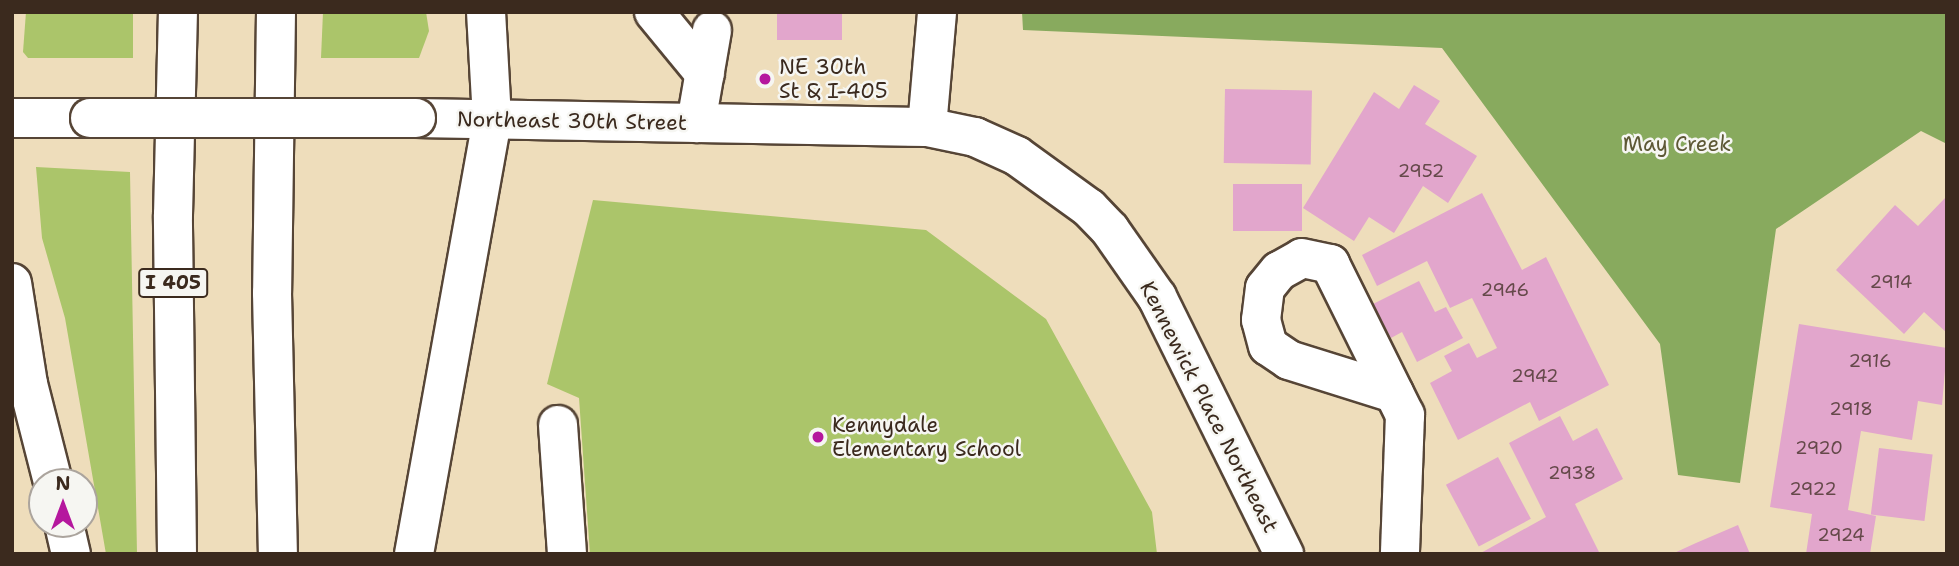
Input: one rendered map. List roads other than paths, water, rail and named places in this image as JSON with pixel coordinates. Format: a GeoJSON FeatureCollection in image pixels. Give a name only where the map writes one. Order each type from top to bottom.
{"type":"FeatureCollection","features":[{"type":"Feature","properties":{"kind":"main road","name":"I 405"},"geometry":{"type":"LineString","coordinates":[[177,554],[173,215],[178,12]]}},
{"type":"Feature","properties":{"kind":"main road"},"geometry":{"type":"LineString","coordinates":[[276,12],[272,293],[278,554]]}},
{"type":"Feature","properties":{"kind":"main road"},"geometry":{"type":"LineString","coordinates":[[414,554],[492,119],[486,12]]}},
{"type":"Feature","properties":{"kind":"main road"},"geometry":{"type":"LineString","coordinates":[[654,12],[705,74]]}},
{"type":"Feature","properties":{"kind":"main road"},"geometry":{"type":"LineString","coordinates":[[927,127],[937,12]]}},
{"type":"Feature","properties":{"kind":"main road"},"geometry":{"type":"LineString","coordinates":[[695,123],[712,30]]}},
{"type":"Feature","properties":{"kind":"main road","name":"Northeast 30th Street"},"geometry":{"type":"LineString","coordinates":[[12,118],[416,118],[927,127]]}},
{"type":"Feature","properties":{"kind":"main road","name":"Kennewick Place Northeast"},"geometry":{"type":"LineString","coordinates":[[927,127],[975,137],[1017,156],[1061,186],[1110,230],[1157,297],[1284,554]]}},
{"type":"Feature","properties":{"kind":"main road"},"geometry":{"type":"LineString","coordinates":[[12,284],[28,384],[49,468]]}},
{"type":"Feature","properties":{"kind":"main road"},"geometry":{"type":"LineString","coordinates":[[1394,393],[1405,415],[1400,554]]}},
{"type":"Feature","properties":{"kind":"main road"},"geometry":{"type":"LineString","coordinates":[[558,425],[567,554]]}},
{"type":"Feature","properties":{"kind":"place","name":"NE 30th St & I-405"},"geometry":{"type":"Point","coordinates":[765,79]}},
{"type":"Feature","properties":{"kind":"place","name":"Kennydale Elementary School"},"geometry":{"type":"Point","coordinates":[818,437]}},
{"type":"Feature","properties":{"kind":"park label","name":"May Creek"},"geometry":{"type":"Point","coordinates":[1677,144]}}]}
